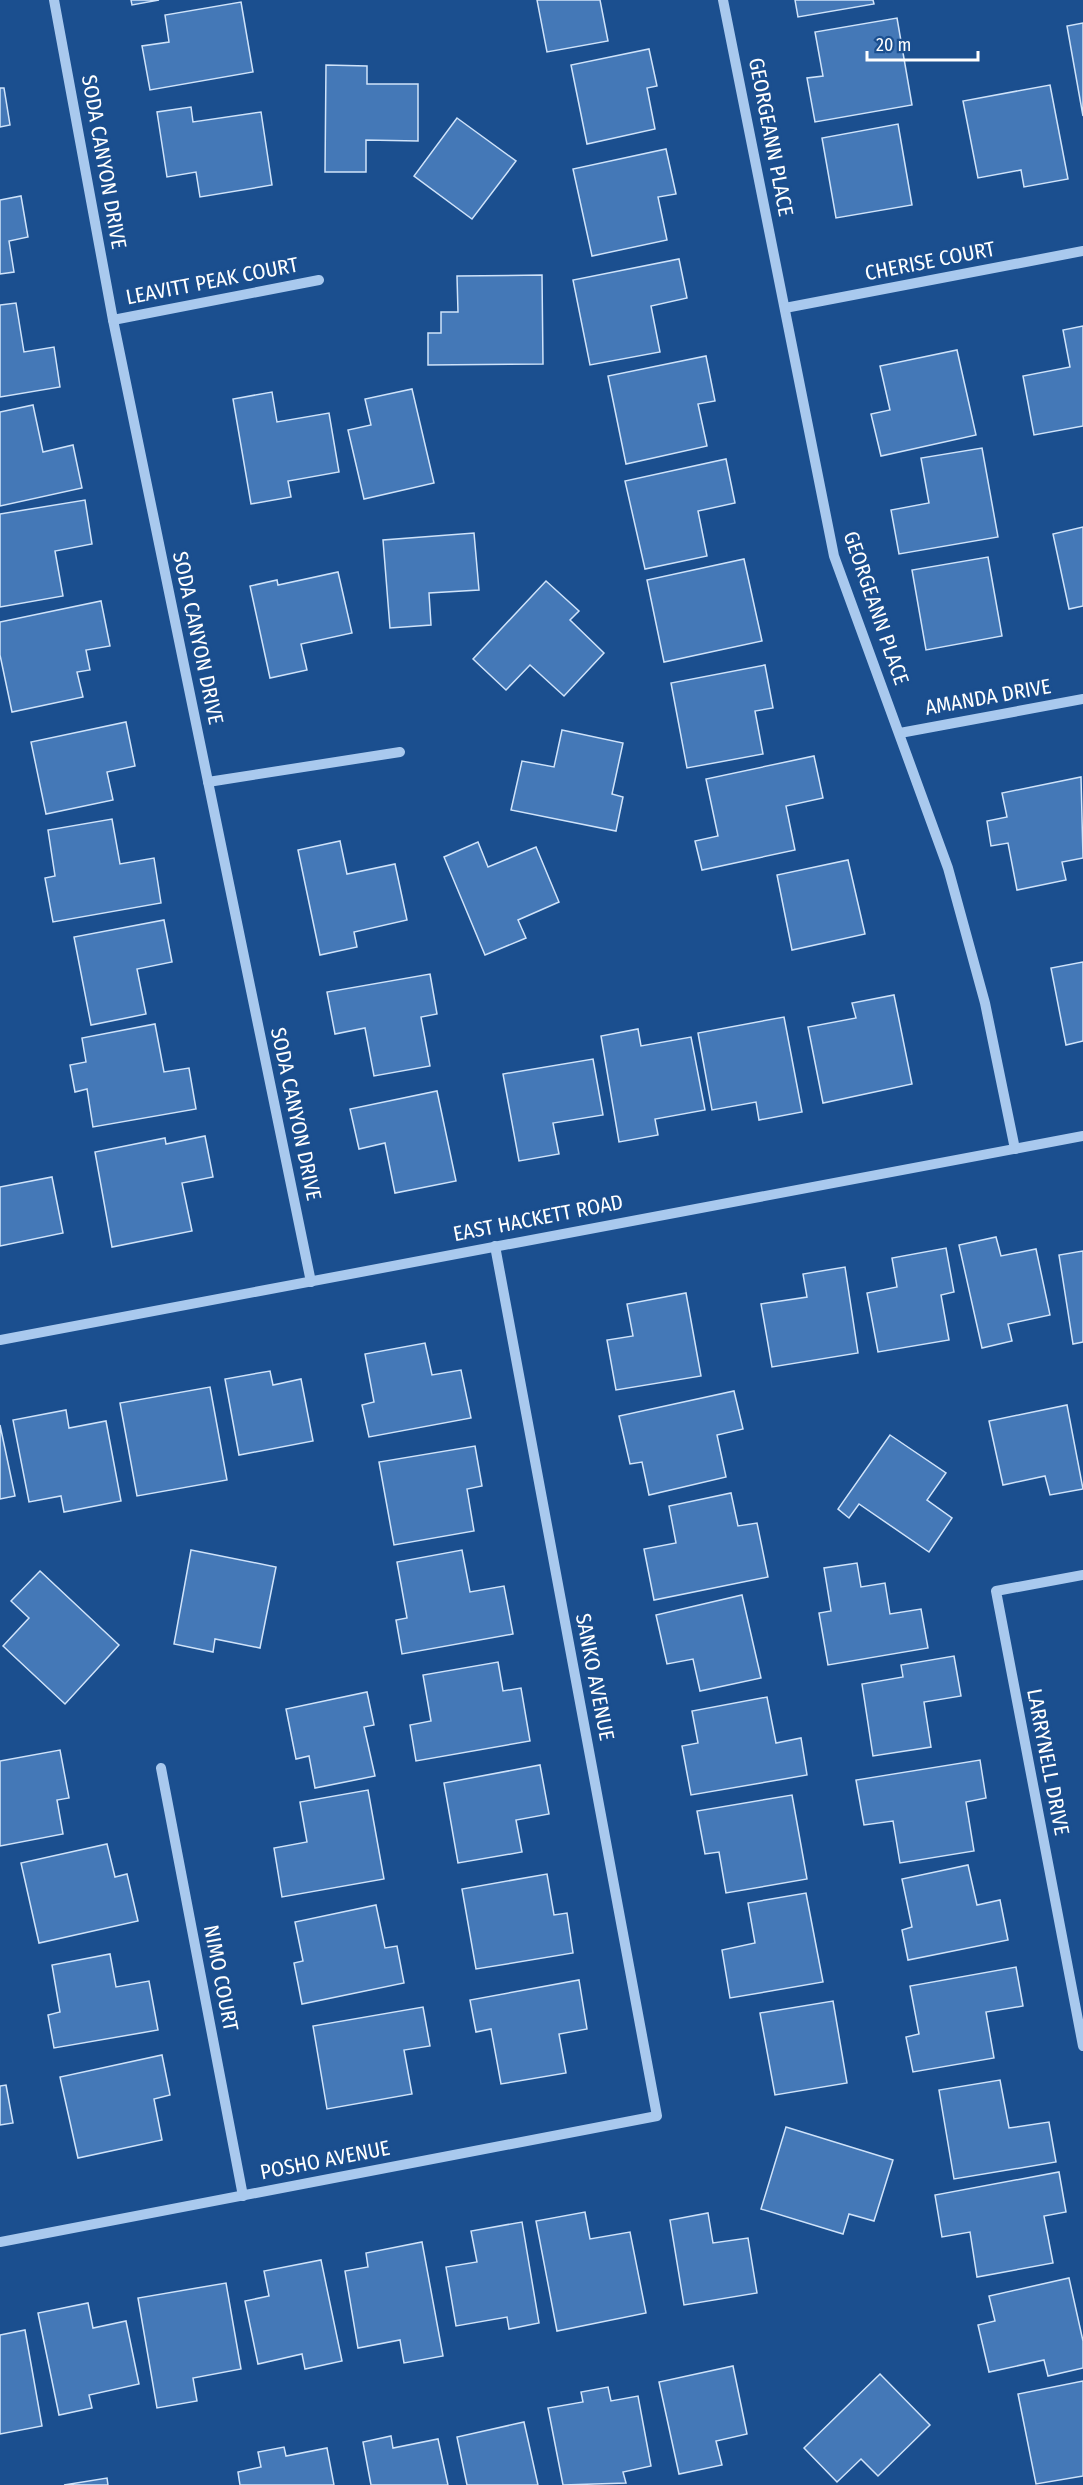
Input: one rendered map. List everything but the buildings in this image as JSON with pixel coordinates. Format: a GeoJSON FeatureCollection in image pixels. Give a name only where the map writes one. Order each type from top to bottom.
{"type":"FeatureCollection","features":[{"type":"Feature","properties":{"kind":"street","name":"SODA CANYON DRIVE"},"geometry":{"type":"LineString","coordinates":[[54,0],[112,320],[311,1282]]}},
{"type":"Feature","properties":{"kind":"street","name":"GEORGEANN PLACE"},"geometry":{"type":"LineString","coordinates":[[723,0],[834,556],[857,625],[900,733],[948,868],[982,992],[1015,1149]]}},
{"type":"Feature","properties":{"kind":"street","name":"CHERISE COURT"},"geometry":{"type":"LineString","coordinates":[[785,308],[1083,251]]}},
{"type":"Feature","properties":{"kind":"street","name":"LEAVITT PEAK COURT"},"geometry":{"type":"LineString","coordinates":[[112,320],[319,280]]}},
{"type":"Feature","properties":{"kind":"street","name":"AMANDA DRIVE"},"geometry":{"type":"LineString","coordinates":[[900,733],[1083,699]]}},
{"type":"Feature","properties":{"kind":"street"},"geometry":{"type":"LineString","coordinates":[[208,782],[400,752]]}},
{"type":"Feature","properties":{"kind":"street","name":"EAST HACKETT ROAD"},"geometry":{"type":"LineString","coordinates":[[0,1340],[1083,1136]]}},
{"type":"Feature","properties":{"kind":"street","name":"SANKO AVENUE"},"geometry":{"type":"LineString","coordinates":[[495,1246],[657,2116]]}},
{"type":"Feature","properties":{"kind":"street","name":"LARRYNELL DRIVE"},"geometry":{"type":"LineString","coordinates":[[1083,1575],[996,1591],[1079,2005],[1083,2046]]}},
{"type":"Feature","properties":{"kind":"street","name":"NIMO COURT"},"geometry":{"type":"LineString","coordinates":[[160,1768],[243,2196]]}},
{"type":"Feature","properties":{"kind":"street","name":"POSHO AVENUE"},"geometry":{"type":"LineString","coordinates":[[0,2242],[657,2116]]}}]}
